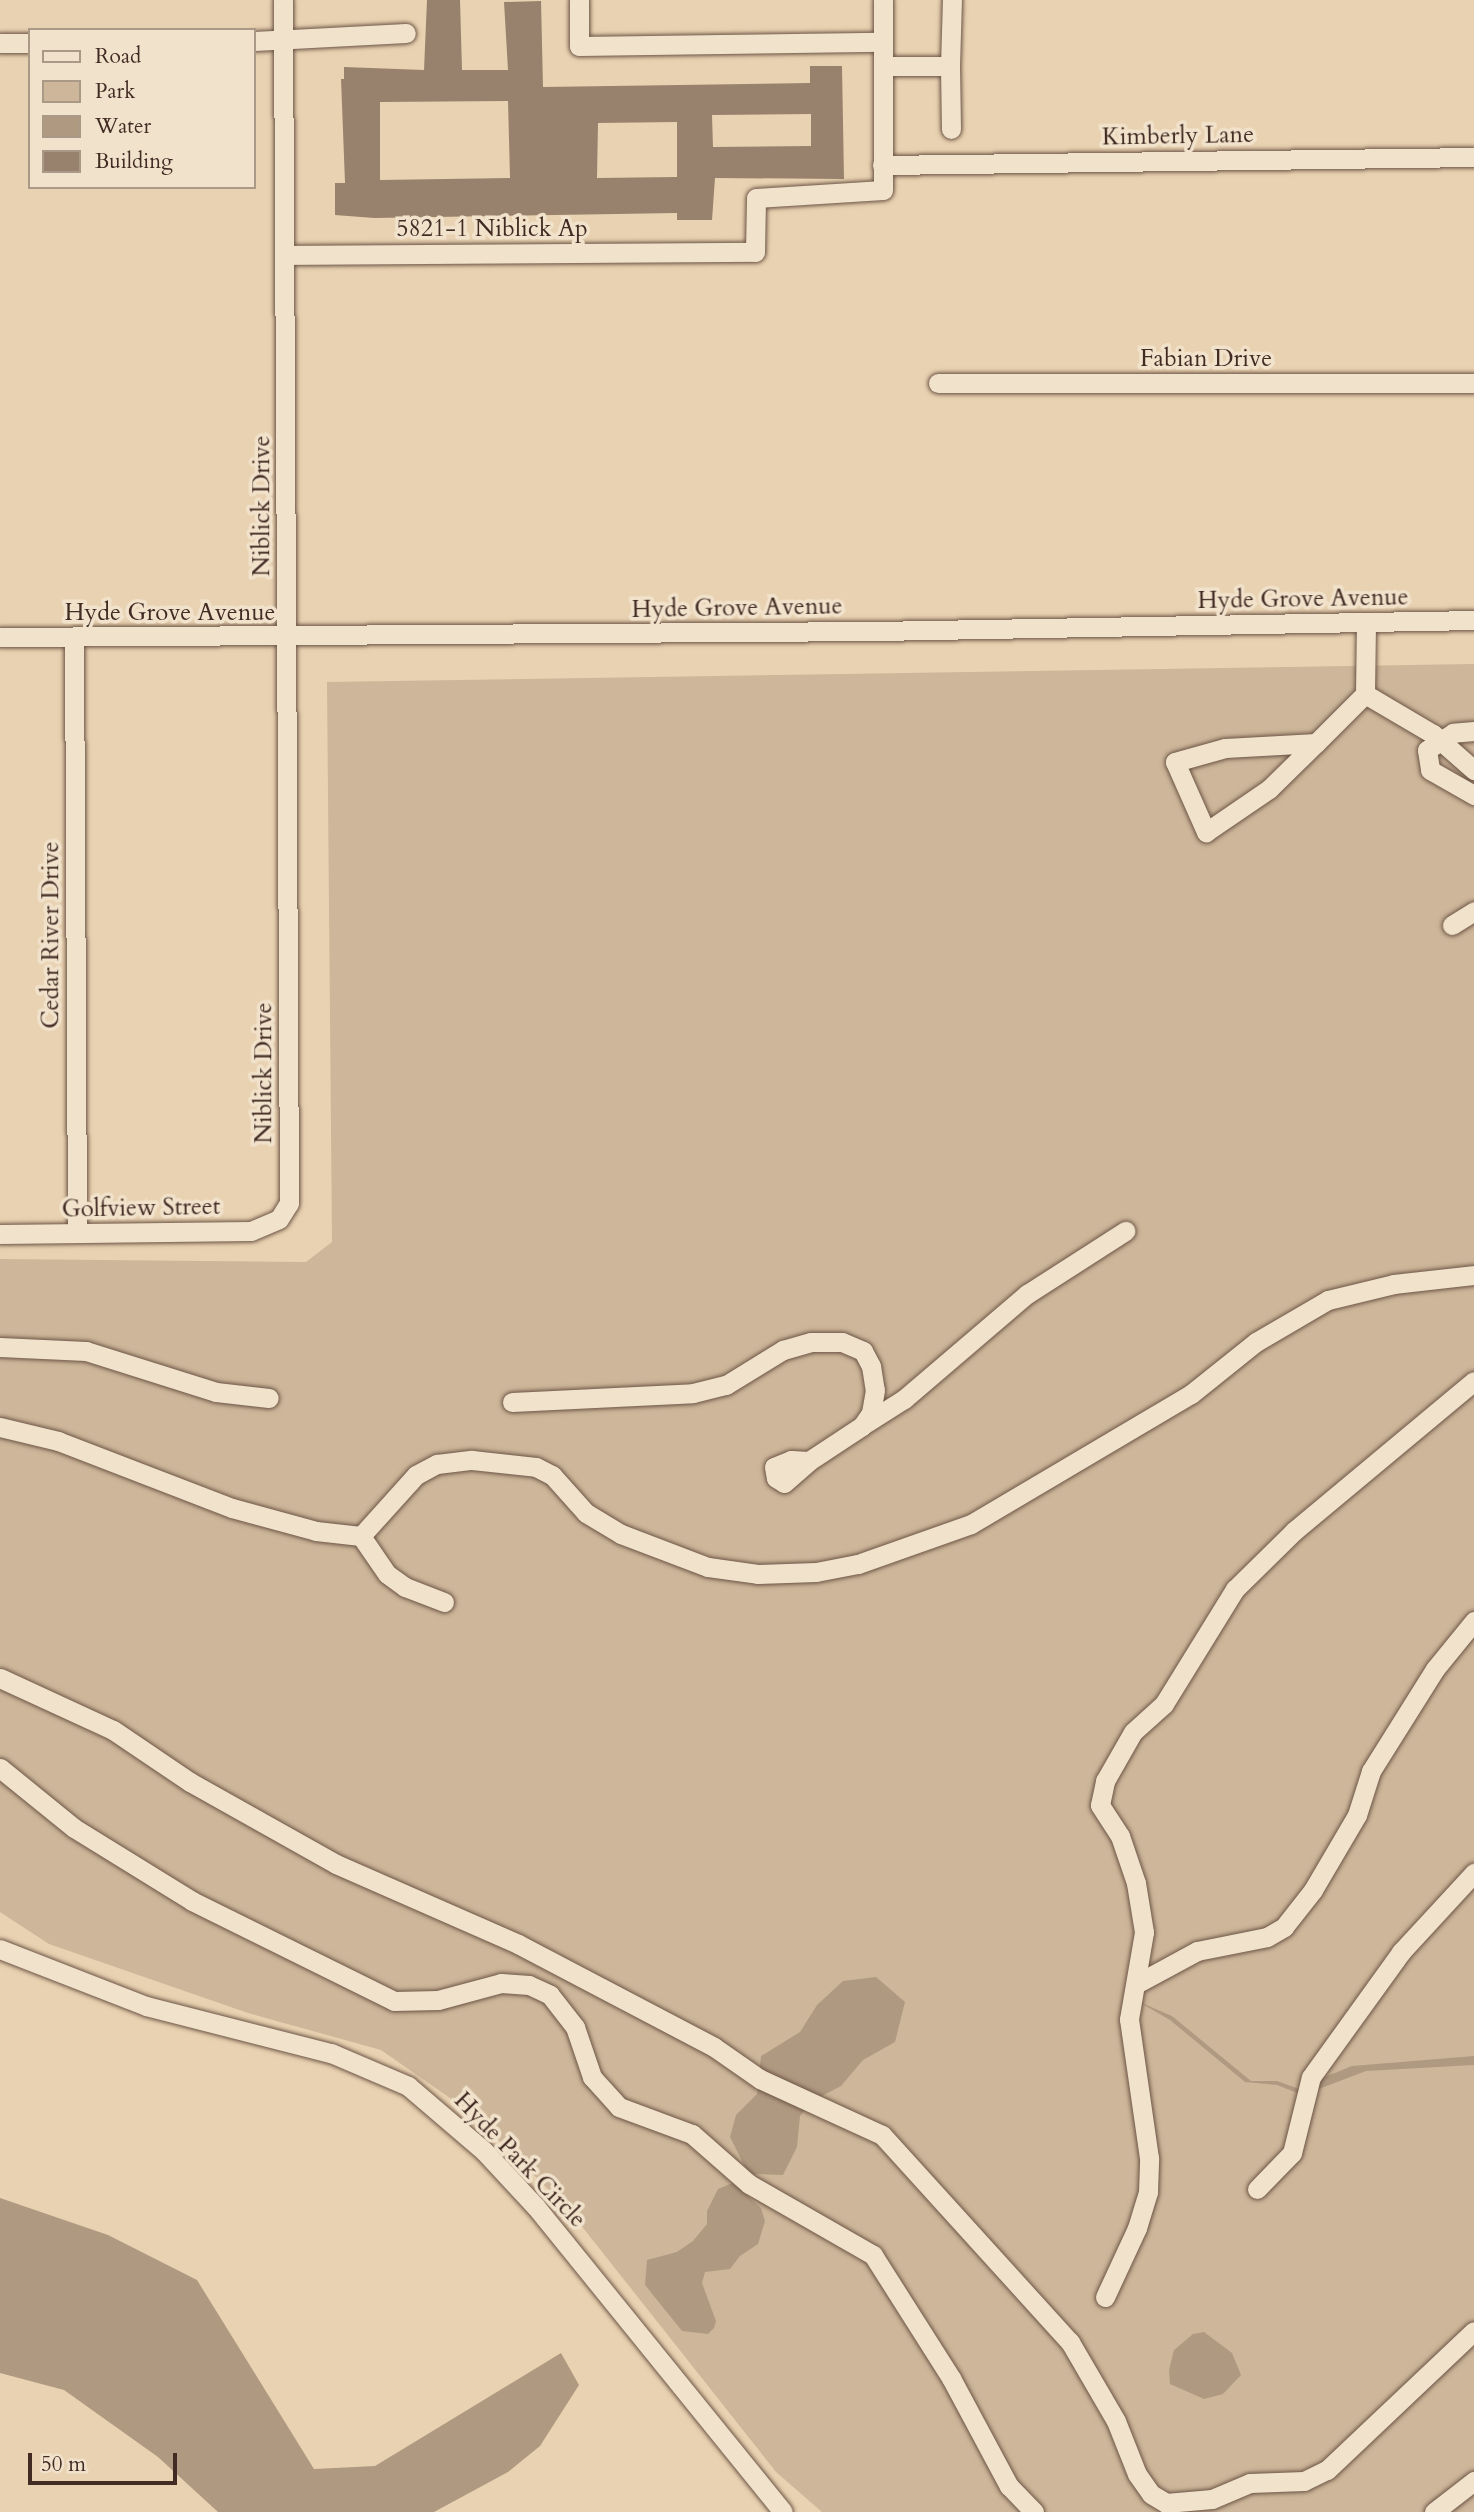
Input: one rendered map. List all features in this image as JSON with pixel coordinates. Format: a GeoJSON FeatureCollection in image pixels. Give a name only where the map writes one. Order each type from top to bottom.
{"type":"FeatureCollection","features":[{"type":"Feature","properties":{"kind":"street","name":"Niblick Drive"},"geometry":{"type":"LineString","coordinates":[[279,1219],[289,1203],[284,0]]}},
{"type":"Feature","properties":{"kind":"street"},"geometry":{"type":"LineString","coordinates":[[579,0],[579,46],[883,42]]}},
{"type":"Feature","properties":{"kind":"street"},"geometry":{"type":"LineString","coordinates":[[883,0],[883,165]]}},
{"type":"Feature","properties":{"kind":"street"},"geometry":{"type":"LineString","coordinates":[[951,130],[952,0]]}},
{"type":"Feature","properties":{"kind":"street"},"geometry":{"type":"LineString","coordinates":[[256,41],[284,41],[312,35],[406,33]]}},
{"type":"Feature","properties":{"kind":"street"},"geometry":{"type":"LineString","coordinates":[[0,43],[28,43]]}},
{"type":"Feature","properties":{"kind":"street"},"geometry":{"type":"LineString","coordinates":[[883,66],[950,66]]}},
{"type":"Feature","properties":{"kind":"street","name":"Kimberly Lane"},"geometry":{"type":"LineString","coordinates":[[883,165],[1474,157]]}},
{"type":"Feature","properties":{"kind":"street","name":"5821-1 Niblick Ap"},"geometry":{"type":"LineString","coordinates":[[284,255],[755,252],[756,198],[883,190],[883,165]]}},
{"type":"Feature","properties":{"kind":"street","name":"Fabian Drive"},"geometry":{"type":"LineString","coordinates":[[938,383],[1474,383]]}},
{"type":"Feature","properties":{"kind":"street","name":"Hyde Grove Avenue"},"geometry":{"type":"LineString","coordinates":[[0,637],[287,638],[1474,620]]}},
{"type":"Feature","properties":{"kind":"street"},"geometry":{"type":"LineString","coordinates":[[1316,743],[1225,748],[1175,762],[1206,832],[1269,789],[1316,743],[1365,694],[1366,623]]}},
{"type":"Feature","properties":{"kind":"street","name":"Cedar River Drive"},"geometry":{"type":"LineString","coordinates":[[74,638],[77,1233]]}},
{"type":"Feature","properties":{"kind":"street"},"geometry":{"type":"LineString","coordinates":[[1365,694],[1441,741],[1474,770]]}},
{"type":"Feature","properties":{"kind":"street"},"geometry":{"type":"LineString","coordinates":[[1474,732],[1453,733],[1427,750],[1430,770],[1474,795]]}},
{"type":"Feature","properties":{"kind":"street"},"geometry":{"type":"LineString","coordinates":[[1452,925],[1474,911]]}},
{"type":"Feature","properties":{"kind":"street","name":"Golfview Street"},"geometry":{"type":"LineString","coordinates":[[0,1234],[251,1231],[279,1219]]}},
{"type":"Feature","properties":{"kind":"street"},"geometry":{"type":"LineString","coordinates":[[809,1461],[904,1399],[1027,1294],[1125,1231]]}},
{"type":"Feature","properties":{"kind":"street"},"geometry":{"type":"LineString","coordinates":[[361,1536],[415,1475],[437,1464],[508,1461],[552,1475],[586,1513],[621,1534],[708,1567],[770,1574],[816,1572],[858,1564],[971,1524],[1025,1495],[1115,1436],[1191,1394],[1256,1342],[1328,1300],[1394,1284],[1474,1275]]}},
{"type":"Feature","properties":{"kind":"street"},"geometry":{"type":"LineString","coordinates":[[512,1402],[693,1393],[726,1385],[783,1350],[811,1342],[842,1342],[863,1351],[871,1366],[875,1390],[871,1413],[862,1426]]}},
{"type":"Feature","properties":{"kind":"street"},"geometry":{"type":"LineString","coordinates":[[0,1347],[86,1352],[216,1392],[270,1398]]}},
{"type":"Feature","properties":{"kind":"street"},"geometry":{"type":"LineString","coordinates":[[1105,2297],[1138,2228],[1148,2192],[1145,2120],[1129,2019],[1138,1983],[1144,1932],[1136,1883],[1120,1836],[1100,1805],[1105,1781],[1133,1732],[1164,1704],[1235,1589],[1294,1531],[1474,1381]]}},
{"type":"Feature","properties":{"kind":"street"},"geometry":{"type":"LineString","coordinates":[[0,1427],[58,1441],[232,1508],[316,1531],[361,1536],[387,1574],[405,1587],[444,1602]]}},
{"type":"Feature","properties":{"kind":"street"},"geometry":{"type":"LineString","coordinates":[[1138,1983],[1197,1951],[1267,1937],[1284,1927],[1313,1890],[1357,1815],[1371,1771],[1435,1669],[1474,1621]]}},
{"type":"Feature","properties":{"kind":"street"},"geometry":{"type":"LineString","coordinates":[[0,1678],[113,1730],[190,1782],[336,1864],[518,1944],[814,2106],[862,2122],[883,2135],[1070,2342],[1116,2421],[1138,2474],[1151,2494],[1166,2503],[1188,2504],[1250,2483],[1304,2480],[1327,2470],[1474,2331]]}},
{"type":"Feature","properties":{"kind":"street"},"geometry":{"type":"LineString","coordinates":[[0,1768],[74,1828],[192,1901],[394,2001],[438,2000],[501,1983],[529,1985],[550,1995],[575,2026],[592,2077],[619,2107],[681,2128],[767,2194],[873,2255],[951,2378],[1009,2486],[1034,2512]]}},
{"type":"Feature","properties":{"kind":"street"},"geometry":{"type":"LineString","coordinates":[[1257,2189],[1292,2153],[1311,2077],[1401,1952],[1474,1873]]}},
{"type":"Feature","properties":{"kind":"street","name":"Hyde Park Circle"},"geometry":{"type":"LineString","coordinates":[[0,1949],[146,2006],[331,2053],[419,2094],[484,2151],[536,2207],[783,2512]]}},
{"type":"Feature","properties":{"kind":"street"},"geometry":{"type":"LineString","coordinates":[[1434,2512],[1474,2481]]}},
{"type":"Feature","properties":{"kind":"green space"},"geometry":{"type":"Polygon","coordinates":[[[1474,664],[1474,2512],[822,2512],[776,2472],[569,2210],[470,2112],[381,2050],[248,2013],[49,1944],[0,1912],[0,1259],[306,1262],[332,1242],[327,682],[1474,664]]]}},
{"type":"Feature","properties":{"kind":"water"},"geometry":{"type":"Polygon","coordinates":[[[876,1977],[905,2002],[895,2042],[863,2060],[841,2086],[814,2100],[800,2116],[797,2147],[783,2175],[753,2174],[745,2194],[761,2208],[765,2221],[758,2244],[740,2256],[730,2269],[705,2272],[702,2283],[716,2321],[714,2328],[708,2334],[682,2331],[645,2285],[647,2260],[677,2252],[693,2241],[707,2224],[707,2211],[718,2189],[735,2182],[746,2169],[730,2137],[736,2115],[757,2094],[761,2056],[800,2032],[817,2005],[843,1981],[876,1977]]]}},
{"type":"Feature","properties":{"kind":"water"},"geometry":{"type":"Polygon","coordinates":[[[1137,2001],[1172,2016],[1251,2081],[1277,2081],[1302,2090],[1300,2094],[1277,2085],[1245,2082],[1170,2020],[1137,2001]]]}},
{"type":"Feature","properties":{"kind":"water"},"geometry":{"type":"Polygon","coordinates":[[[1474,2056],[1474,2065],[1366,2071],[1316,2090],[1310,2083],[1352,2066],[1474,2056]]]}},
{"type":"Feature","properties":{"kind":"water"},"geometry":{"type":"Polygon","coordinates":[[[0,2198],[108,2235],[197,2280],[314,2469],[375,2466],[561,2353],[579,2385],[540,2446],[508,2472],[434,2512],[218,2512],[158,2457],[64,2390],[0,2373],[0,2198]]]}},
{"type":"Feature","properties":{"kind":"water"},"geometry":{"type":"Polygon","coordinates":[[[1204,2332],[1232,2353],[1241,2375],[1223,2394],[1204,2399],[1170,2384],[1169,2370],[1174,2350],[1193,2334],[1204,2332]]]}},
{"type":"Feature","properties":{"kind":"building"},"geometry":{"type":"Polygon","coordinates":[[[427,0],[460,0],[462,70],[508,70],[504,2],[541,1],[543,87],[810,83],[810,66],[842,66],[844,179],[715,178],[712,220],[677,220],[677,213],[374,218],[335,215],[335,183],[345,183],[341,79],[344,79],[344,67],[424,70],[427,0]],[[508,101],[380,102],[380,180],[510,178],[508,101]],[[811,114],[712,115],[713,147],[811,146],[811,114]],[[677,122],[598,123],[597,178],[677,177],[677,122]]]}}]}
